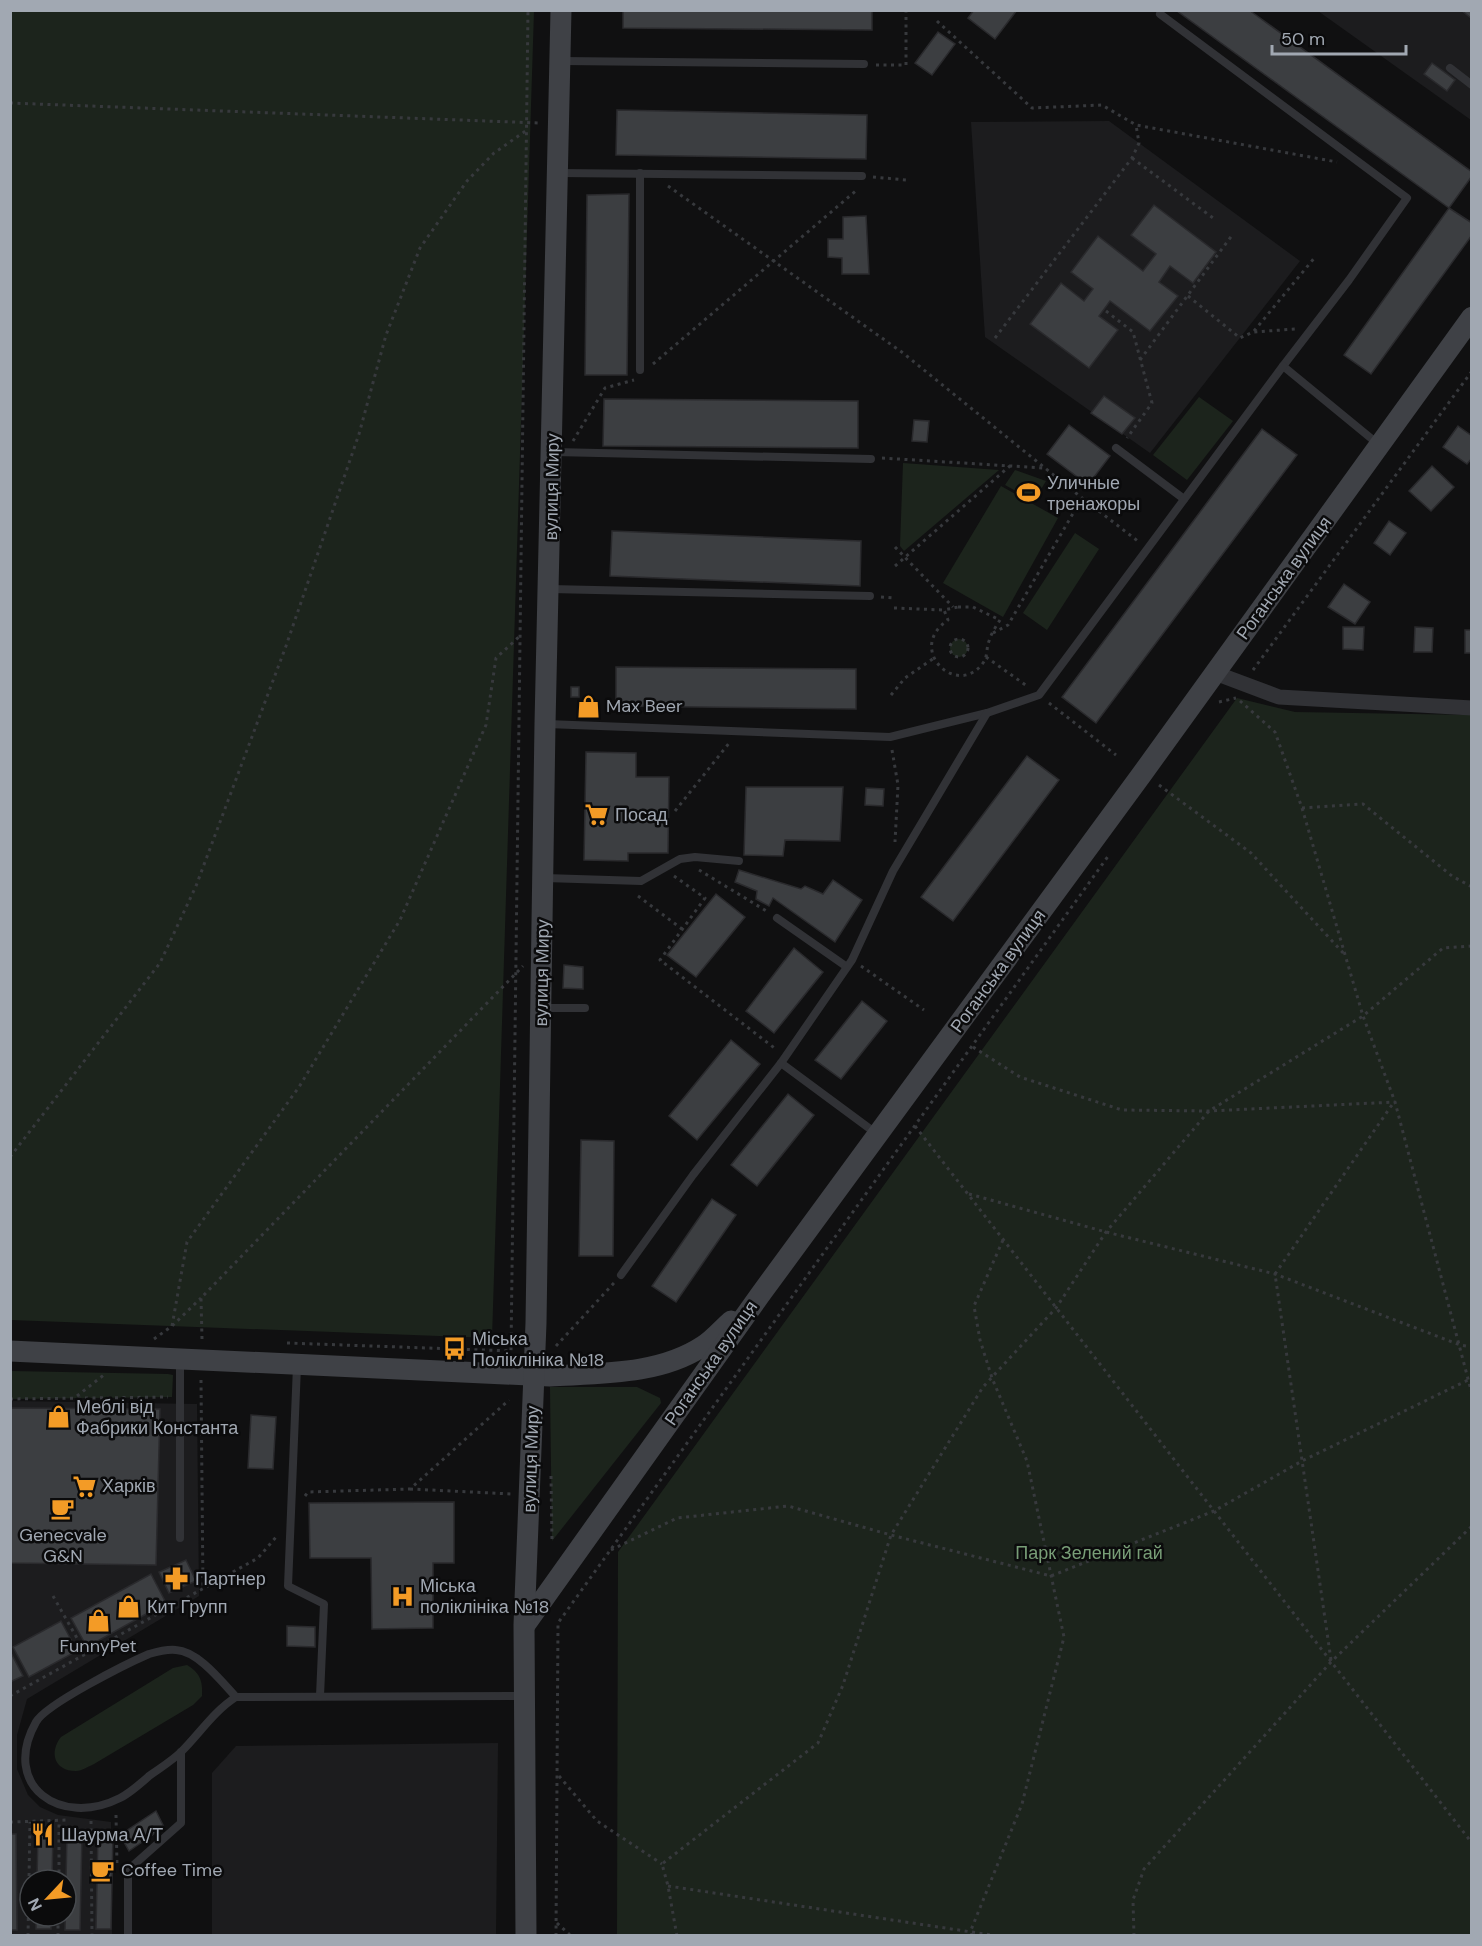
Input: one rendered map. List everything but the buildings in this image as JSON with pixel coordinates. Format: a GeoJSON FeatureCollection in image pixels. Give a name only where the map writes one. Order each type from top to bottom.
{"type":"FeatureCollection","features":[{"type":"Feature","properties":{"kind":"street","name":"вулиця Миру"},"geometry":{"type":"LineString","coordinates":[[526,1935],[524,1625],[537,1311],[545,724],[550,589],[560,450],[558,173],[561,10]]}},
{"type":"Feature","properties":{"kind":"street","name":"Роганська вулиця"},"geometry":{"type":"LineString","coordinates":[[524,1625],[760,1295],[1215,673],[1472,316]]}},
{"type":"Feature","properties":{"kind":"street"},"geometry":{"type":"LineString","coordinates":[[1215,673],[1279,698],[1472,708]]}},
{"type":"Feature","properties":{"kind":"street"},"geometry":{"type":"LineString","coordinates":[[10,1351],[534,1377],[635,1370],[668,1363],[703,1346],[760,1295]]}},
{"type":"Feature","properties":{"kind":"lane"},"geometry":{"type":"LineString","coordinates":[[545,724],[890,737],[987,713],[1039,695],[1282,366],[1350,280],[1407,198],[1160,14]]}},
{"type":"Feature","properties":{"kind":"lane"},"geometry":{"type":"LineString","coordinates":[[560,61],[864,64]]}},
{"type":"Feature","properties":{"kind":"lane"},"geometry":{"type":"LineString","coordinates":[[1450,68],[1472,85]]}},
{"type":"Feature","properties":{"kind":"lane"},"geometry":{"type":"LineString","coordinates":[[558,173],[862,176]]}},
{"type":"Feature","properties":{"kind":"lane"},"geometry":{"type":"LineString","coordinates":[[640,173],[641,371]]}},
{"type":"Feature","properties":{"kind":"lane"},"geometry":{"type":"LineString","coordinates":[[1282,366],[1379,445]]}},
{"type":"Feature","properties":{"kind":"lane"},"geometry":{"type":"LineString","coordinates":[[1116,448],[1185,499]]}},
{"type":"Feature","properties":{"kind":"lane"},"geometry":{"type":"LineString","coordinates":[[560,450],[872,459]]}},
{"type":"Feature","properties":{"kind":"lane"},"geometry":{"type":"LineString","coordinates":[[550,589],[870,596]]}},
{"type":"Feature","properties":{"kind":"lane"},"geometry":{"type":"LineString","coordinates":[[621,1275],[693,1175],[783,1060],[852,960],[893,871],[987,713]]}},
{"type":"Feature","properties":{"kind":"lane"},"geometry":{"type":"LineString","coordinates":[[543,878],[641,881],[680,859],[695,857],[739,861]]}},
{"type":"Feature","properties":{"kind":"lane"},"geometry":{"type":"LineString","coordinates":[[777,918],[847,967]]}},
{"type":"Feature","properties":{"kind":"lane"},"geometry":{"type":"LineString","coordinates":[[541,1008],[585,1008]]}},
{"type":"Feature","properties":{"kind":"lane"},"geometry":{"type":"LineString","coordinates":[[783,1060],[878,1135]]}},
{"type":"Feature","properties":{"kind":"lane"},"geometry":{"type":"LineString","coordinates":[[180,1358],[180,1538]]}},
{"type":"Feature","properties":{"kind":"lane"},"geometry":{"type":"LineString","coordinates":[[297,1364],[288,1587],[324,1604],[320,1695]]}},
{"type":"Feature","properties":{"kind":"lane"},"geometry":{"type":"LineString","coordinates":[[236,1697],[199,1659],[177,1650],[151,1654],[83,1688],[58,1703],[37,1720],[25,1749],[25,1773],[37,1791],[54,1805],[97,1808],[122,1797],[181,1752],[222,1706],[236,1697],[524,1696]]}},
{"type":"Feature","properties":{"kind":"lane"},"geometry":{"type":"LineString","coordinates":[[128,1935],[128,1870],[181,1823],[181,1752]]}},
{"type":"Feature","properties":{"kind":"path"},"geometry":{"type":"LineString","coordinates":[[511,1351],[528,10]]}},
{"type":"Feature","properties":{"kind":"path"},"geometry":{"type":"LineString","coordinates":[[864,64],[906,65],[906,10]]}},
{"type":"Feature","properties":{"kind":"path"},"geometry":{"type":"LineString","coordinates":[[937,21],[1032,108],[1102,105],[1136,125],[1366,167]]}},
{"type":"Feature","properties":{"kind":"path"},"geometry":{"type":"LineString","coordinates":[[10,103],[527,123]]}},
{"type":"Feature","properties":{"kind":"path"},"geometry":{"type":"LineString","coordinates":[[995,338],[1132,158],[1139,143],[1136,125]]}},
{"type":"Feature","properties":{"kind":"path"},"geometry":{"type":"LineString","coordinates":[[10,1157],[160,963],[196,886],[286,646],[358,434],[386,335],[420,248],[467,181],[494,153],[526,130]]}},
{"type":"Feature","properties":{"kind":"path"},"geometry":{"type":"LineString","coordinates":[[1132,158],[1213,218]]}},
{"type":"Feature","properties":{"kind":"path"},"geometry":{"type":"LineString","coordinates":[[650,173],[903,353],[1148,549]]}},
{"type":"Feature","properties":{"kind":"path"},"geometry":{"type":"LineString","coordinates":[[862,176],[906,180]]}},
{"type":"Feature","properties":{"kind":"path"},"geometry":{"type":"LineString","coordinates":[[651,365],[872,177]]}},
{"type":"Feature","properties":{"kind":"path"},"geometry":{"type":"LineString","coordinates":[[1140,360],[1233,234]]}},
{"type":"Feature","properties":{"kind":"path"},"geometry":{"type":"LineString","coordinates":[[1253,332],[1316,256]]}},
{"type":"Feature","properties":{"kind":"path"},"geometry":{"type":"LineString","coordinates":[[1188,296],[1240,338],[1253,332],[1313,327]]}},
{"type":"Feature","properties":{"kind":"path"},"geometry":{"type":"LineString","coordinates":[[1106,311],[1133,332],[1152,403],[1127,438]]}},
{"type":"Feature","properties":{"kind":"path"},"geometry":{"type":"LineString","coordinates":[[560,450],[605,388],[634,380],[641,371]]}},
{"type":"Feature","properties":{"kind":"path"},"geometry":{"type":"LineString","coordinates":[[1218,702],[1237,698],[1262,656],[1472,371]]}},
{"type":"Feature","properties":{"kind":"path"},"geometry":{"type":"LineString","coordinates":[[898,458],[1044,468]]}},
{"type":"Feature","properties":{"kind":"path"},"geometry":{"type":"LineString","coordinates":[[895,566],[1011,465]]}},
{"type":"Feature","properties":{"kind":"path"},"geometry":{"type":"LineString","coordinates":[[993,633],[1008,625],[1082,498]]}},
{"type":"Feature","properties":{"kind":"path"},"geometry":{"type":"LineString","coordinates":[[895,547],[953,607]]}},
{"type":"Feature","properties":{"kind":"path"},"geometry":{"type":"LineString","coordinates":[[894,608],[944,610],[973,607],[1000,620],[989,639],[986,657],[978,669],[967,674],[953,675],[940,668],[932,655],[934,635],[948,620],[944,610]]}},
{"type":"Feature","properties":{"kind":"path"},"geometry":{"type":"LineString","coordinates":[[172,1326],[187,1242],[299,1087],[400,920],[486,725],[496,658],[520,636]]}},
{"type":"Feature","properties":{"kind":"path"},"geometry":{"type":"LineString","coordinates":[[960,639],[967,644],[968,652],[964,656],[956,657],[951,653],[950,647],[955,640],[960,639]]}},
{"type":"Feature","properties":{"kind":"path"},"geometry":{"type":"LineString","coordinates":[[986,657],[1116,755]]}},
{"type":"Feature","properties":{"kind":"path"},"geometry":{"type":"LineString","coordinates":[[891,695],[905,678],[934,658]]}},
{"type":"Feature","properties":{"kind":"path"},"geometry":{"type":"LineString","coordinates":[[1237,698],[1275,732],[1302,808],[1363,1016],[1395,1102],[1472,1394]]}},
{"type":"Feature","properties":{"kind":"path"},"geometry":{"type":"LineString","coordinates":[[675,811],[738,731]]}},
{"type":"Feature","properties":{"kind":"path"},"geometry":{"type":"LineString","coordinates":[[890,737],[898,785],[893,871]]}},
{"type":"Feature","properties":{"kind":"path"},"geometry":{"type":"LineString","coordinates":[[1159,785],[1251,852],[1346,956]]}},
{"type":"Feature","properties":{"kind":"path"},"geometry":{"type":"LineString","coordinates":[[1302,808],[1363,804],[1452,876],[1472,887]]}},
{"type":"Feature","properties":{"kind":"path"},"geometry":{"type":"LineString","coordinates":[[556,1935],[558,1623],[1111,853]]}},
{"type":"Feature","properties":{"kind":"path"},"geometry":{"type":"LineString","coordinates":[[680,859],[777,918]]}},
{"type":"Feature","properties":{"kind":"path"},"geometry":{"type":"LineString","coordinates":[[673,875],[705,898],[660,960],[783,1060]]}},
{"type":"Feature","properties":{"kind":"path"},"geometry":{"type":"LineString","coordinates":[[638,896],[682,929]]}},
{"type":"Feature","properties":{"kind":"path"},"geometry":{"type":"LineString","coordinates":[[662,1864],[818,1743],[843,1685],[891,1535],[984,1386],[1056,1308],[1106,1232],[1209,1111],[1363,1016],[1443,948],[1472,946]]}},
{"type":"Feature","properties":{"kind":"path"},"geometry":{"type":"LineString","coordinates":[[852,960],[924,1010]]}},
{"type":"Feature","properties":{"kind":"path"},"geometry":{"type":"LineString","coordinates":[[202,1340],[201,1298],[524,965],[543,965]]}},
{"type":"Feature","properties":{"kind":"path"},"geometry":{"type":"LineString","coordinates":[[972,1047],[1020,1077],[1122,1110],[1209,1111],[1395,1102]]}},
{"type":"Feature","properties":{"kind":"path"},"geometry":{"type":"LineString","coordinates":[[1331,1662],[1275,1274],[1395,1102]]}},
{"type":"Feature","properties":{"kind":"path"},"geometry":{"type":"LineString","coordinates":[[915,1126],[1472,1843]]}},
{"type":"Feature","properties":{"kind":"path"},"geometry":{"type":"LineString","coordinates":[[967,1193],[1106,1232],[1275,1274],[1460,1345],[1472,1347]]}},
{"type":"Feature","properties":{"kind":"path"},"geometry":{"type":"LineString","coordinates":[[972,1935],[971,1930],[1022,1804],[1064,1637],[1027,1461],[992,1378],[980,1340],[974,1306],[1003,1240]]}},
{"type":"Feature","properties":{"kind":"path"},"geometry":{"type":"LineString","coordinates":[[551,1351],[621,1275]]}},
{"type":"Feature","properties":{"kind":"path"},"geometry":{"type":"LineString","coordinates":[[201,1377],[202,1589]]}},
{"type":"Feature","properties":{"kind":"path"},"geometry":{"type":"LineString","coordinates":[[610,1551],[677,1518],[788,1506],[1051,1576],[1214,1511],[1302,1461],[1468,1380]]}},
{"type":"Feature","properties":{"kind":"path"},"geometry":{"type":"LineString","coordinates":[[10,1399],[201,1397]]}},
{"type":"Feature","properties":{"kind":"path"},"geometry":{"type":"LineString","coordinates":[[411,1489],[508,1400]]}},
{"type":"Feature","properties":{"kind":"path"},"geometry":{"type":"LineString","coordinates":[[10,1696],[258,1558],[290,1520],[308,1491],[411,1489],[516,1494]]}},
{"type":"Feature","properties":{"kind":"path"},"geometry":{"type":"LineString","coordinates":[[1134,1935],[1133,1900],[1144,1869],[1331,1662],[1472,1526]]}},
{"type":"Feature","properties":{"kind":"path"},"geometry":{"type":"LineString","coordinates":[[53,1596],[86,1654]]}},
{"type":"Feature","properties":{"kind":"path"},"geometry":{"type":"LineString","coordinates":[[558,1774],[597,1821],[662,1864],[677,1935]]}},
{"type":"Feature","properties":{"kind":"path"},"geometry":{"type":"LineString","coordinates":[[59,1820],[59,1868]]}},
{"type":"Feature","properties":{"kind":"path"},"geometry":{"type":"LineString","coordinates":[[91,1821],[92,1935]]}},
{"type":"Feature","properties":{"kind":"path"},"geometry":{"type":"LineString","coordinates":[[28,1935],[30,1822]]}},
{"type":"Feature","properties":{"kind":"path"},"geometry":{"type":"LineString","coordinates":[[668,1886],[999,1935]]}},
{"type":"Feature","properties":{"kind":"path"},"geometry":{"type":"LineString","coordinates":[[556,1922],[571,1935]]}},
{"type":"Feature","properties":{"kind":"shaded area"},"geometry":{"type":"Polygon","coordinates":[[[1318,11],[1471,11],[1471,120],[1318,11]]]}},
{"type":"Feature","properties":{"kind":"shaded area"},"geometry":{"type":"Polygon","coordinates":[[[1109,121],[1300,261],[1150,453],[985,337],[971,122],[1109,121]]]}},
{"type":"Feature","properties":{"kind":"shaded area"},"geometry":{"type":"Polygon","coordinates":[[[11,1401],[197,1404],[199,1596],[27,1699],[17,1735],[17,1769],[28,1795],[40,1807],[58,1815],[111,1822],[112,1935],[11,1936],[11,1401]]]}},
{"type":"Feature","properties":{"kind":"shaded area"},"geometry":{"type":"Polygon","coordinates":[[[498,1743],[496,1935],[212,1935],[212,1773],[236,1746],[498,1743]]]}},
{"type":"Feature","properties":{"kind":"green space"},"geometry":{"type":"Polygon","coordinates":[[[11,10],[534,11],[492,1338],[11,1320],[11,10]]]}},
{"type":"Feature","properties":{"kind":"green space"},"geometry":{"type":"Polygon","coordinates":[[[1199,397],[1233,421],[1187,480],[1153,455],[1199,397]]]}},
{"type":"Feature","properties":{"kind":"green space"},"geometry":{"type":"Polygon","coordinates":[[[903,463],[999,470],[904,551],[900,546],[903,463]]]}},
{"type":"Feature","properties":{"kind":"green space","name":"Уличные тренажоры"},"geometry":{"type":"Polygon","coordinates":[[[1015,470],[1046,481],[1034,501],[1005,485],[1015,470]]]}},
{"type":"Feature","properties":{"kind":"green space"},"geometry":{"type":"Polygon","coordinates":[[[1001,486],[1058,518],[1003,617],[943,583],[1001,486]]]}},
{"type":"Feature","properties":{"kind":"green space"},"geometry":{"type":"Polygon","coordinates":[[[1075,533],[1099,549],[1047,630],[1023,613],[1075,533]]]}},
{"type":"Feature","properties":{"kind":"green space"},"geometry":{"type":"Polygon","coordinates":[[[959,639],[967,644],[968,648],[963,656],[959,657],[951,652],[950,648],[955,640],[959,639]]]}},
{"type":"Feature","properties":{"kind":"green space","name":"Парк Зелений гай"},"geometry":{"type":"Polygon","coordinates":[[[1237,698],[1295,712],[1471,715],[1471,1935],[617,1936],[618,1552],[1237,698]]]}},
{"type":"Feature","properties":{"kind":"green space"},"geometry":{"type":"Polygon","coordinates":[[[11,1371],[168,1374],[173,1375],[172,1397],[11,1399],[11,1371]]]}},
{"type":"Feature","properties":{"kind":"green space"},"geometry":{"type":"Polygon","coordinates":[[[550,1387],[637,1387],[660,1398],[661,1403],[552,1541],[550,1387]]]}},
{"type":"Feature","properties":{"kind":"green space"},"geometry":{"type":"Polygon","coordinates":[[[187,1665],[198,1674],[202,1686],[202,1696],[193,1705],[83,1769],[69,1770],[58,1764],[55,1749],[61,1737],[173,1668],[187,1665]]]}},
{"type":"Feature","properties":{"kind":"place","name":"Уличные тренажоры"},"geometry":{"type":"Point","coordinates":[1029,493]}},
{"type":"Feature","properties":{"kind":"place","name":"Max Beer"},"geometry":{"type":"Point","coordinates":[588,706]}},
{"type":"Feature","properties":{"kind":"place","name":"Посад"},"geometry":{"type":"Point","coordinates":[597,815]}},
{"type":"Feature","properties":{"kind":"place","name":"Міська Поліклініка №18"},"geometry":{"type":"Point","coordinates":[454,1349]}},
{"type":"Feature","properties":{"kind":"place","name":"Меблі від Фабрики Константа"},"geometry":{"type":"Point","coordinates":[58,1417]}},
{"type":"Feature","properties":{"kind":"place","name":"Харків"},"geometry":{"type":"Point","coordinates":[84,1486]}},
{"type":"Feature","properties":{"kind":"place","name":"Genecvale G&N"},"geometry":{"type":"Point","coordinates":[63,1509]}},
{"type":"Feature","properties":{"kind":"place","name":"Партнер"},"geometry":{"type":"Point","coordinates":[177,1579]}},
{"type":"Feature","properties":{"kind":"place","name":"Міська поліклініка №18"},"geometry":{"type":"Point","coordinates":[402,1596]}},
{"type":"Feature","properties":{"kind":"place","name":"Кит Групп"},"geometry":{"type":"Point","coordinates":[129,1607]}},
{"type":"Feature","properties":{"kind":"place","name":"FunnyPet"},"geometry":{"type":"Point","coordinates":[98,1620]}},
{"type":"Feature","properties":{"kind":"place","name":"Шаурма А/Т"},"geometry":{"type":"Point","coordinates":[43,1835]}},
{"type":"Feature","properties":{"kind":"place","name":"Coffee Time"},"geometry":{"type":"Point","coordinates":[103,1870]}}]}
